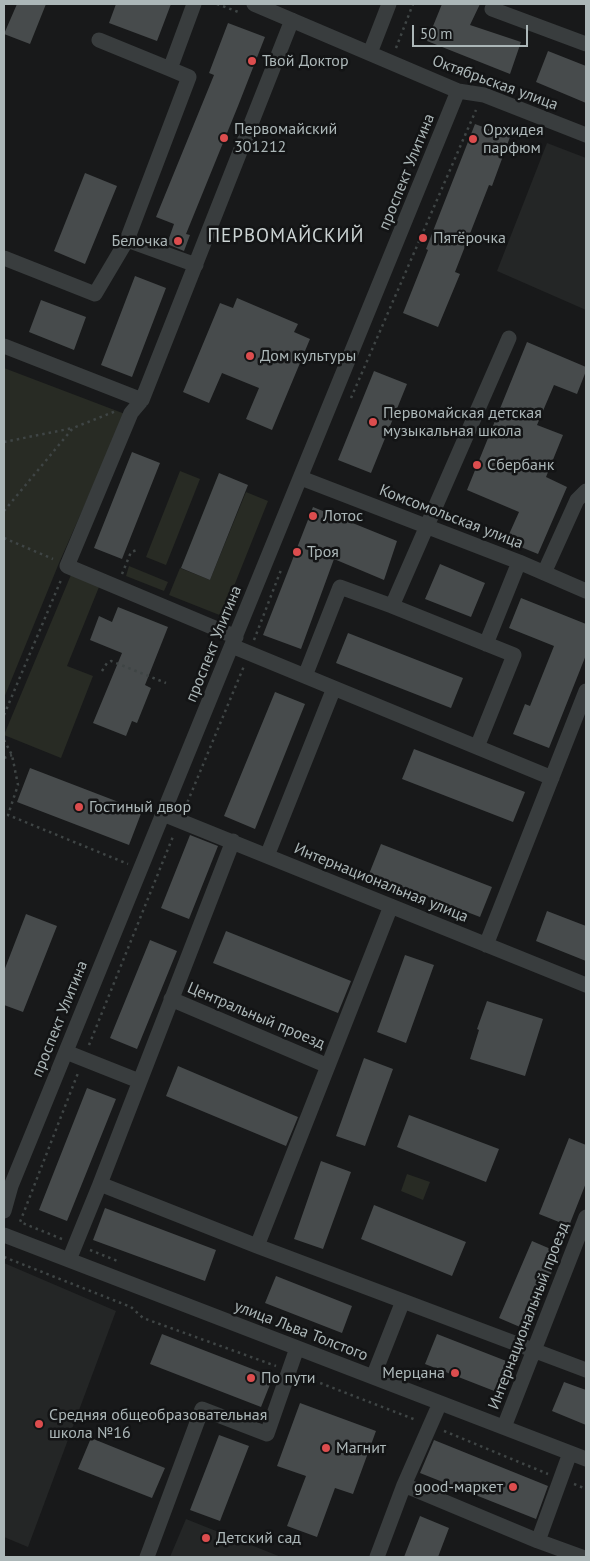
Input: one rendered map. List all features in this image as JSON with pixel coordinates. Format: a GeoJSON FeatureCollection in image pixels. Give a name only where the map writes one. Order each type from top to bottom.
{"type":"FeatureCollection","features":[{"type":"Feature","properties":{"kind":"street"},"geometry":{"type":"LineString","coordinates":[[170,69],[194,4]]}},
{"type":"Feature","properties":{"kind":"street","name":"Октябрьская улица"},"geometry":{"type":"LineString","coordinates":[[254,4],[458,91],[484,95],[586,135]]}},
{"type":"Feature","properties":{"kind":"street"},"geometry":{"type":"LineString","coordinates":[[370,53],[390,4]]}},
{"type":"Feature","properties":{"kind":"street"},"geometry":{"type":"LineString","coordinates":[[494,4],[492,9],[586,44]]}},
{"type":"Feature","properties":{"kind":"street"},"geometry":{"type":"LineString","coordinates":[[292,20],[142,400],[131,413],[67,566],[234,641],[305,676],[552,778]]}},
{"type":"Feature","properties":{"kind":"street"},"geometry":{"type":"LineString","coordinates":[[4,258],[96,294],[127,240],[189,77],[99,40]]}},
{"type":"Feature","properties":{"kind":"street","name":"проспект Улитина"},"geometry":{"type":"LineString","coordinates":[[4,1211],[11,1186],[458,91]]}},
{"type":"Feature","properties":{"kind":"street"},"geometry":{"type":"LineString","coordinates":[[127,240],[196,265]]}},
{"type":"Feature","properties":{"kind":"street"},"geometry":{"type":"LineString","coordinates":[[392,606],[509,338]]}},
{"type":"Feature","properties":{"kind":"street"},"geometry":{"type":"LineString","coordinates":[[4,346],[142,400]]}},
{"type":"Feature","properties":{"kind":"street","name":"Комсомольская улица"},"geometry":{"type":"LineString","coordinates":[[301,478],[519,562],[586,592]]}},
{"type":"Feature","properties":{"kind":"street"},"geometry":{"type":"LineString","coordinates":[[544,573],[577,500],[586,491]]}},
{"type":"Feature","properties":{"kind":"street"},"geometry":{"type":"LineString","coordinates":[[486,644],[519,562]]}},
{"type":"Feature","properties":{"kind":"street"},"geometry":{"type":"LineString","coordinates":[[305,676],[340,587],[514,655],[477,746]]}},
{"type":"Feature","properties":{"kind":"street"},"geometry":{"type":"LineString","coordinates":[[267,856],[334,688]]}},
{"type":"Feature","properties":{"kind":"street"},"geometry":{"type":"LineString","coordinates":[[486,944],[586,691]]}},
{"type":"Feature","properties":{"kind":"street","name":"Интернациональная улица"},"geometry":{"type":"LineString","coordinates":[[163,814],[586,985]]}},
{"type":"Feature","properties":{"kind":"street"},"geometry":{"type":"LineString","coordinates":[[69,1260],[233,841]]}},
{"type":"Feature","properties":{"kind":"street"},"geometry":{"type":"LineString","coordinates":[[257,1246],[391,906]]}},
{"type":"Feature","properties":{"kind":"street","name":"Центральный проезд"},"geometry":{"type":"LineString","coordinates":[[171,998],[328,1066]]}},
{"type":"Feature","properties":{"kind":"street"},"geometry":{"type":"LineString","coordinates":[[66,1052],[139,1082]]}},
{"type":"Feature","properties":{"kind":"street"},"geometry":{"type":"LineString","coordinates":[[100,1184],[257,1246],[586,1370]]}},
{"type":"Feature","properties":{"kind":"street","name":"Интернациональный проезд"},"geometry":{"type":"LineString","coordinates":[[504,1427],[586,1217]]}},
{"type":"Feature","properties":{"kind":"street","name":"улица Льва Толстого"},"geometry":{"type":"LineString","coordinates":[[4,1235],[586,1459]]}},
{"type":"Feature","properties":{"kind":"street"},"geometry":{"type":"LineString","coordinates":[[373,1377],[402,1301]]}},
{"type":"Feature","properties":{"kind":"street"},"geometry":{"type":"LineString","coordinates":[[147,1557],[202,1408],[267,1434],[297,1348]]}},
{"type":"Feature","properties":{"kind":"street"},"geometry":{"type":"LineString","coordinates":[[376,1557],[404,1485],[440,1403]]}},
{"type":"Feature","properties":{"kind":"street"},"geometry":{"type":"LineString","coordinates":[[538,1541],[570,1453]]}},
{"type":"Feature","properties":{"kind":"street"},"geometry":{"type":"LineString","coordinates":[[404,1485],[538,1541],[582,1557]]}},
{"type":"Feature","properties":{"kind":"path"},"geometry":{"type":"LineString","coordinates":[[404,52],[396,48],[413,4]]}},
{"type":"Feature","properties":{"kind":"path"},"geometry":{"type":"LineString","coordinates":[[4,442],[73,428],[116,411]]}},
{"type":"Feature","properties":{"kind":"path"},"geometry":{"type":"LineString","coordinates":[[4,511],[73,428]]}},
{"type":"Feature","properties":{"kind":"path"},"geometry":{"type":"LineString","coordinates":[[4,538],[48,557]]}},
{"type":"Feature","properties":{"kind":"path"},"geometry":{"type":"LineString","coordinates":[[117,587],[131,552],[138,550]]}},
{"type":"Feature","properties":{"kind":"path"},"geometry":{"type":"LineString","coordinates":[[4,715],[67,566]]}},
{"type":"Feature","properties":{"kind":"path"},"geometry":{"type":"LineString","coordinates":[[102,671],[110,661],[166,684]]}},
{"type":"Feature","properties":{"kind":"path"},"geometry":{"type":"LineString","coordinates":[[4,740],[12,755],[18,785],[8,815]]}},
{"type":"Feature","properties":{"kind":"path"},"geometry":{"type":"LineString","coordinates":[[4,758],[12,755]]}},
{"type":"Feature","properties":{"kind":"path"},"geometry":{"type":"LineString","coordinates":[[4,813],[141,869]]}},
{"type":"Feature","properties":{"kind":"shaded area"},"geometry":{"type":"Polygon","coordinates":[[[547,143],[586,158],[586,310],[497,271],[547,143]]]}},
{"type":"Feature","properties":{"kind":"shaded area"},"geometry":{"type":"Polygon","coordinates":[[[4,368],[125,414],[59,563],[4,698],[4,368]]]}},
{"type":"Feature","properties":{"kind":"shaded area"},"geometry":{"type":"Polygon","coordinates":[[[180,471],[200,479],[166,565],[146,557],[180,471]]]}},
{"type":"Feature","properties":{"kind":"shaded area"},"geometry":{"type":"Polygon","coordinates":[[[246,492],[268,501],[222,616],[169,595],[180,568],[210,580],[246,492]]]}},
{"type":"Feature","properties":{"kind":"shaded area"},"geometry":{"type":"Polygon","coordinates":[[[129,566],[168,582],[164,591],[126,576],[129,566]]]}},
{"type":"Feature","properties":{"kind":"shaded area"},"geometry":{"type":"Polygon","coordinates":[[[73,570],[101,582],[67,666],[93,676],[61,758],[4,735],[73,570]]]}},
{"type":"Feature","properties":{"kind":"shaded area"},"geometry":{"type":"Polygon","coordinates":[[[407,1174],[430,1182],[423,1200],[401,1191],[407,1174]]]}},
{"type":"Feature","properties":{"kind":"shaded area","name":"Средняя общеобразовательная школа №16"},"geometry":{"type":"Polygon","coordinates":[[[4,1263],[116,1311],[28,1547],[4,1537],[4,1263]]]}},
{"type":"Feature","properties":{"kind":"shaded area","name":"Детский сад"},"geometry":{"type":"Polygon","coordinates":[[[186,1519],[281,1557],[170,1557],[186,1519]]]}},
{"type":"Feature","properties":{"kind":"building"},"geometry":{"type":"Polygon","coordinates":[[[17,4],[46,4],[30,44],[4,34],[17,4]]]}},
{"type":"Feature","properties":{"kind":"building"},"geometry":{"type":"Polygon","coordinates":[[[116,4],[171,4],[157,41],[109,23],[116,4]]]}},
{"type":"Feature","properties":{"kind":"building"},"geometry":{"type":"Polygon","coordinates":[[[442,4],[480,4],[470,25],[521,42],[510,74],[427,41],[442,4]]]}},
{"type":"Feature","properties":{"kind":"building"},"geometry":{"type":"Polygon","coordinates":[[[228,23],[265,37],[186,234],[190,235],[184,251],[167,244],[174,224],[156,217],[214,75],[209,73],[228,23]]]}},
{"type":"Feature","properties":{"kind":"building"},"geometry":{"type":"Polygon","coordinates":[[[548,51],[586,66],[586,103],[536,82],[548,51]]]}},
{"type":"Feature","properties":{"kind":"building"},"geometry":{"type":"Polygon","coordinates":[[[475,124],[510,137],[492,186],[489,185],[455,272],[460,274],[438,327],[403,313],[475,124]]]}},
{"type":"Feature","properties":{"kind":"building"},"geometry":{"type":"Polygon","coordinates":[[[85,173],[117,186],[85,264],[54,251],[85,173]]]}},
{"type":"Feature","properties":{"kind":"building"},"geometry":{"type":"Polygon","coordinates":[[[135,276],[166,288],[132,377],[101,365],[135,276]]]}},
{"type":"Feature","properties":{"kind":"building","name":"Дом культуры"},"geometry":{"type":"Polygon","coordinates":[[[237,298],[298,324],[294,332],[310,339],[272,430],[246,419],[259,388],[222,373],[209,403],[183,392],[220,303],[233,308],[237,298]]]}},
{"type":"Feature","properties":{"kind":"building"},"geometry":{"type":"Polygon","coordinates":[[[41,300],[86,317],[74,350],[29,332],[41,300]]]}},
{"type":"Feature","properties":{"kind":"building"},"geometry":{"type":"Polygon","coordinates":[[[527,342],[586,367],[577,394],[554,385],[537,425],[563,435],[546,477],[567,487],[538,554],[506,541],[519,512],[467,490],[527,342]]]}},
{"type":"Feature","properties":{"kind":"building","name":"Первомайская детская музыкальная школа"},"geometry":{"type":"Polygon","coordinates":[[[374,371],[407,384],[371,473],[338,460],[374,371]]]}},
{"type":"Feature","properties":{"kind":"building"},"geometry":{"type":"Polygon","coordinates":[[[132,452],[160,463],[122,559],[94,548],[132,452]]]}},
{"type":"Feature","properties":{"kind":"building"},"geometry":{"type":"Polygon","coordinates":[[[219,473],[248,485],[210,580],[181,568],[219,473]]]}},
{"type":"Feature","properties":{"kind":"building"},"geometry":{"type":"Polygon","coordinates":[[[313,507],[397,541],[384,580],[334,559],[301,649],[263,635],[313,507]]]}},
{"type":"Feature","properties":{"kind":"building"},"geometry":{"type":"Polygon","coordinates":[[[440,564],[485,583],[471,617],[425,599],[440,564]]]}},
{"type":"Feature","properties":{"kind":"building"},"geometry":{"type":"Polygon","coordinates":[[[521,598],[586,624],[586,655],[549,748],[513,734],[525,704],[530,706],[554,646],[509,628],[521,598]]]}},
{"type":"Feature","properties":{"kind":"building"},"geometry":{"type":"Polygon","coordinates":[[[118,607],[168,627],[145,685],[151,688],[137,723],[132,721],[126,736],[93,723],[122,653],[90,640],[99,616],[112,622],[118,607]]]}},
{"type":"Feature","properties":{"kind":"building"},"geometry":{"type":"Polygon","coordinates":[[[348,633],[463,678],[451,708],[336,663],[348,633]]]}},
{"type":"Feature","properties":{"kind":"building"},"geometry":{"type":"Polygon","coordinates":[[[275,692],[305,704],[255,829],[224,816],[275,692]]]}},
{"type":"Feature","properties":{"kind":"building"},"geometry":{"type":"Polygon","coordinates":[[[414,749],[525,792],[513,822],[402,779],[414,749]]]}},
{"type":"Feature","properties":{"kind":"building","name":"Гостиный двор"},"geometry":{"type":"Polygon","coordinates":[[[30,768],[142,811],[129,845],[17,802],[30,768]]]}},
{"type":"Feature","properties":{"kind":"building"},"geometry":{"type":"Polygon","coordinates":[[[190,835],[218,846],[189,919],[161,908],[190,835]]]}},
{"type":"Feature","properties":{"kind":"building"},"geometry":{"type":"Polygon","coordinates":[[[381,844],[492,887],[480,917],[369,874],[381,844]]]}},
{"type":"Feature","properties":{"kind":"building"},"geometry":{"type":"Polygon","coordinates":[[[547,911],[586,926],[586,961],[536,941],[547,911]]]}},
{"type":"Feature","properties":{"kind":"building"},"geometry":{"type":"Polygon","coordinates":[[[26,914],[57,926],[23,1012],[4,1005],[4,971],[26,914]]]}},
{"type":"Feature","properties":{"kind":"building"},"geometry":{"type":"Polygon","coordinates":[[[226,931],[351,981],[338,1013],[213,963],[226,931]]]}},
{"type":"Feature","properties":{"kind":"building"},"geometry":{"type":"Polygon","coordinates":[[[150,940],[177,951],[137,1049],[110,1038],[150,940]]]}},
{"type":"Feature","properties":{"kind":"building"},"geometry":{"type":"Polygon","coordinates":[[[405,955],[434,965],[406,1043],[377,1032],[405,955]]]}},
{"type":"Feature","properties":{"kind":"building"},"geometry":{"type":"Polygon","coordinates":[[[487,1001],[543,1019],[525,1076],[470,1059],[479,1030],[477,1029],[487,1001]]]}},
{"type":"Feature","properties":{"kind":"building"},"geometry":{"type":"Polygon","coordinates":[[[364,1058],[393,1069],[365,1146],[336,1136],[364,1058]]]}},
{"type":"Feature","properties":{"kind":"building"},"geometry":{"type":"Polygon","coordinates":[[[178,1066],[298,1117],[286,1146],[166,1096],[178,1066]]]}},
{"type":"Feature","properties":{"kind":"building"},"geometry":{"type":"Polygon","coordinates":[[[87,1088],[116,1099],[67,1221],[39,1210],[87,1088]]]}},
{"type":"Feature","properties":{"kind":"building"},"geometry":{"type":"Polygon","coordinates":[[[409,1115],[499,1149],[486,1182],[397,1147],[409,1115]]]}},
{"type":"Feature","properties":{"kind":"building"},"geometry":{"type":"Polygon","coordinates":[[[569,1138],[586,1145],[586,1183],[569,1226],[539,1214],[569,1138]]]}},
{"type":"Feature","properties":{"kind":"building"},"geometry":{"type":"Polygon","coordinates":[[[321,1161],[351,1172],[323,1249],[294,1239],[321,1161]]]}},
{"type":"Feature","properties":{"kind":"building"},"geometry":{"type":"Polygon","coordinates":[[[374,1205],[466,1242],[452,1276],[361,1239],[374,1205]]]}},
{"type":"Feature","properties":{"kind":"building"},"geometry":{"type":"Polygon","coordinates":[[[105,1208],[216,1250],[205,1281],[93,1240],[105,1208]]]}},
{"type":"Feature","properties":{"kind":"building"},"geometry":{"type":"Polygon","coordinates":[[[532,1241],[560,1253],[527,1330],[499,1318],[532,1241]]]}},
{"type":"Feature","properties":{"kind":"building"},"geometry":{"type":"Polygon","coordinates":[[[276,1276],[352,1306],[342,1333],[265,1303],[276,1276]]]}},
{"type":"Feature","properties":{"kind":"building"},"geometry":{"type":"Polygon","coordinates":[[[162,1334],[273,1377],[261,1407],[150,1364],[162,1334]]]}},
{"type":"Feature","properties":{"kind":"building"},"geometry":{"type":"Polygon","coordinates":[[[437,1334],[514,1364],[502,1394],[425,1364],[437,1334]]]}},
{"type":"Feature","properties":{"kind":"building"},"geometry":{"type":"Polygon","coordinates":[[[564,1382],[586,1390],[586,1425],[552,1411],[564,1382]]]}},
{"type":"Feature","properties":{"kind":"building","name":"Магнит"},"geometry":{"type":"Polygon","coordinates":[[[300,1403],[376,1431],[353,1494],[335,1488],[317,1537],[287,1526],[306,1476],[277,1466],[300,1403]]]}},
{"type":"Feature","properties":{"kind":"building"},"geometry":{"type":"Polygon","coordinates":[[[219,1435],[249,1446],[220,1521],[190,1510],[219,1435]]]}},
{"type":"Feature","properties":{"kind":"building"},"geometry":{"type":"Polygon","coordinates":[[[91,1438],[165,1468],[152,1498],[78,1469],[91,1438]]]}},
{"type":"Feature","properties":{"kind":"building"},"geometry":{"type":"Polygon","coordinates":[[[434,1440],[548,1486],[536,1519],[420,1473],[434,1440]]]}},
{"type":"Feature","properties":{"kind":"building"},"geometry":{"type":"Polygon","coordinates":[[[420,1516],[449,1528],[438,1557],[404,1557],[420,1516]]]}},
{"type":"Feature","properties":{"kind":"place","name":"Твой Доктор"},"geometry":{"type":"Point","coordinates":[252,61]}},
{"type":"Feature","properties":{"kind":"place","name":"Первомайский 301212"},"geometry":{"type":"Point","coordinates":[224,138]}},
{"type":"Feature","properties":{"kind":"place","name":"Орхидея парфюм"},"geometry":{"type":"Point","coordinates":[473,139]}},
{"type":"Feature","properties":{"kind":"place","name":"Пятёрочка"},"geometry":{"type":"Point","coordinates":[423,238]}},
{"type":"Feature","properties":{"kind":"place","name":"Белочка"},"geometry":{"type":"Point","coordinates":[178,241]}},
{"type":"Feature","properties":{"kind":"place","name":"Дом культуры"},"geometry":{"type":"Point","coordinates":[250,356]}},
{"type":"Feature","properties":{"kind":"place","name":"Первомайская детская музыкальная школа"},"geometry":{"type":"Point","coordinates":[373,422]}},
{"type":"Feature","properties":{"kind":"place","name":"Сбербанк"},"geometry":{"type":"Point","coordinates":[477,465]}},
{"type":"Feature","properties":{"kind":"place","name":"Лотос"},"geometry":{"type":"Point","coordinates":[313,516]}},
{"type":"Feature","properties":{"kind":"place","name":"Троя"},"geometry":{"type":"Point","coordinates":[297,552]}},
{"type":"Feature","properties":{"kind":"place","name":"Гостиный двор"},"geometry":{"type":"Point","coordinates":[79,807]}},
{"type":"Feature","properties":{"kind":"place","name":"Мерцана"},"geometry":{"type":"Point","coordinates":[455,1373]}},
{"type":"Feature","properties":{"kind":"place","name":"По пути"},"geometry":{"type":"Point","coordinates":[251,1378]}},
{"type":"Feature","properties":{"kind":"place","name":"Средняя общеобразовательная школа №16"},"geometry":{"type":"Point","coordinates":[39,1424]}},
{"type":"Feature","properties":{"kind":"place","name":"Магнит"},"geometry":{"type":"Point","coordinates":[326,1448]}},
{"type":"Feature","properties":{"kind":"place","name":"good-маркет"},"geometry":{"type":"Point","coordinates":[513,1487]}},
{"type":"Feature","properties":{"kind":"place","name":"Детский сад"},"geometry":{"type":"Point","coordinates":[206,1538]}},
{"type":"Feature","properties":{"kind":"district","name":"ПЕРВОМАЙСКИЙ"},"geometry":{"type":"Point","coordinates":[286,237]}}]}
